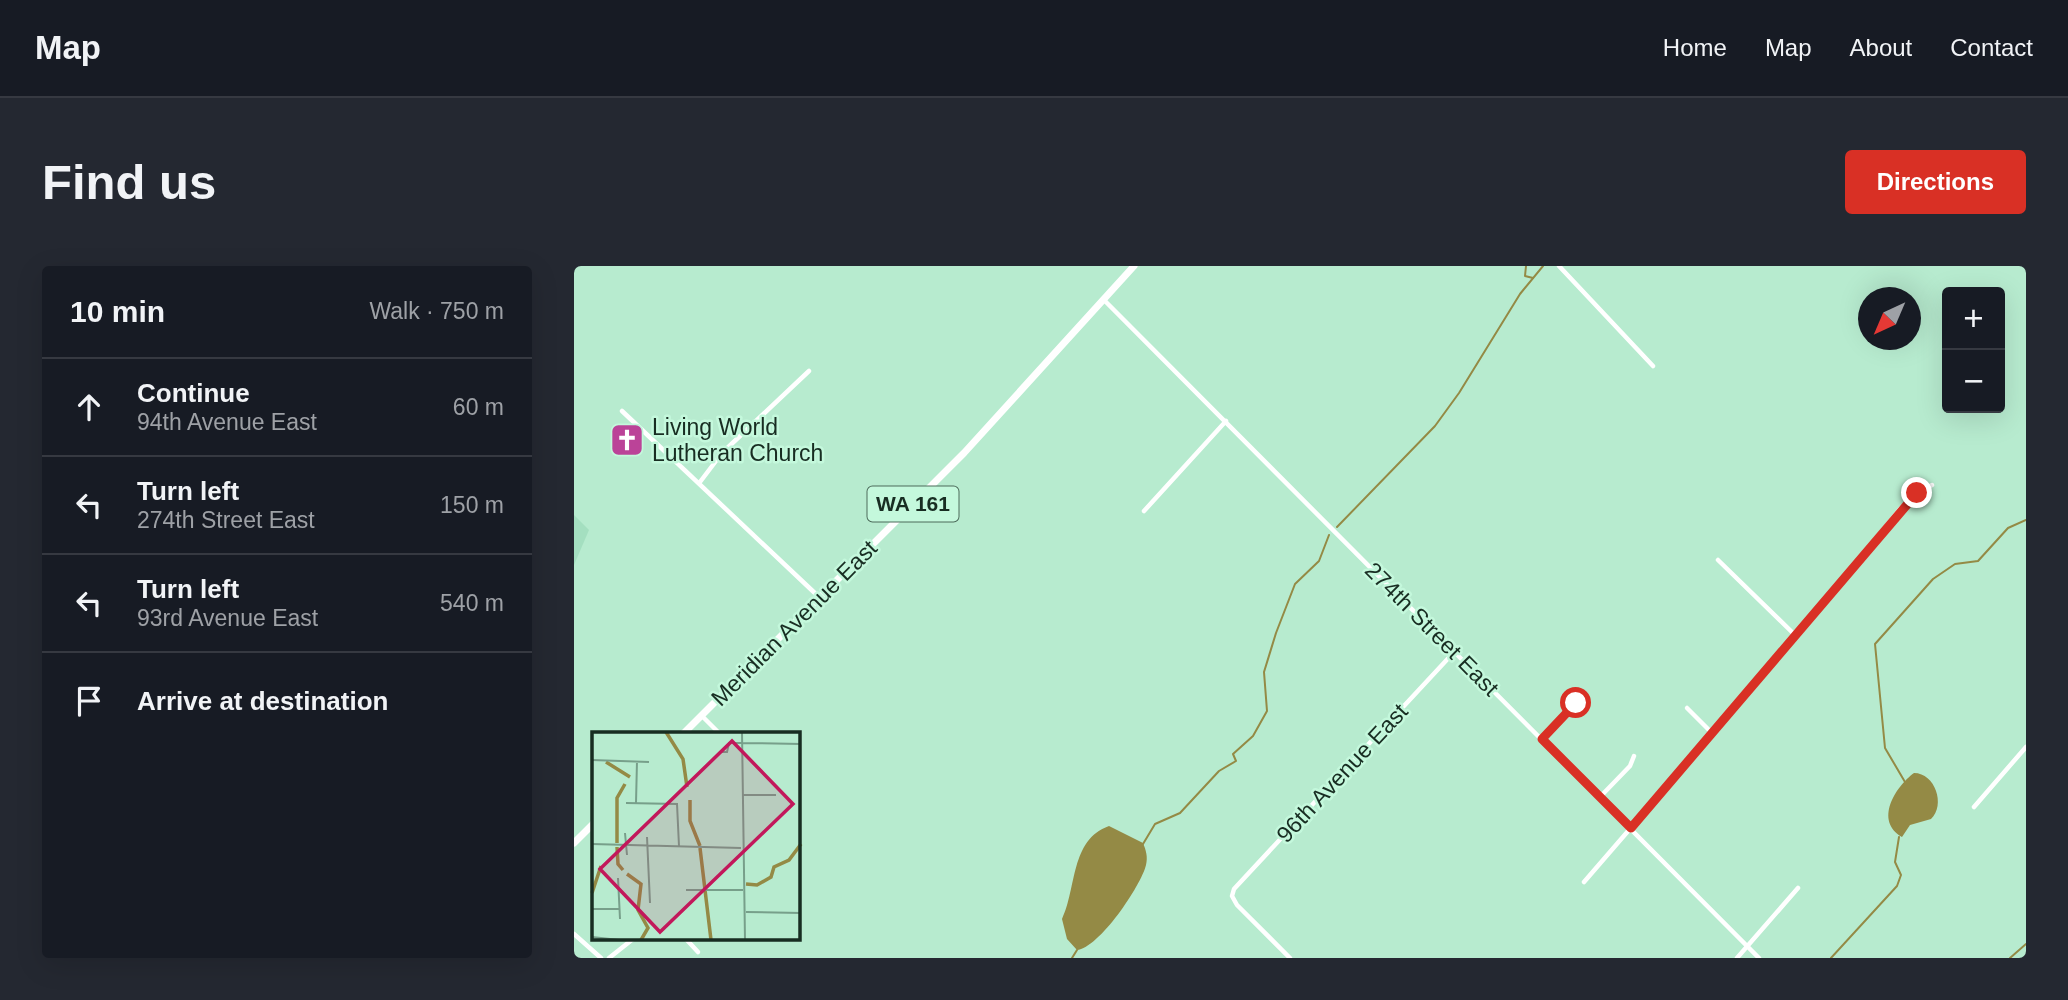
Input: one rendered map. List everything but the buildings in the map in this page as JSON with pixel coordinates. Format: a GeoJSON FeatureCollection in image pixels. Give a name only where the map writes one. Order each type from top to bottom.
{"type":"FeatureCollection","features":[{"type":"Feature","properties":{"kind":"main road","name":"Meridian Avenue East"},"geometry":{"type":"LineString","coordinates":[[685,732],[987,428],[1134,266]]}},
{"type":"Feature","properties":{"kind":"main road"},"geometry":{"type":"LineString","coordinates":[[574,844],[592,825]]}},
{"type":"Feature","properties":{"kind":"street"},"geometry":{"type":"LineString","coordinates":[[1559,266],[1653,366]]}},
{"type":"Feature","properties":{"kind":"street","name":"274th Street East"},"geometry":{"type":"LineString","coordinates":[[1104,300],[1759,958]]}},
{"type":"Feature","properties":{"kind":"street"},"geometry":{"type":"LineString","coordinates":[[701,482],[722,453],[809,371]]}},
{"type":"Feature","properties":{"kind":"street"},"geometry":{"type":"LineString","coordinates":[[622,411],[701,482],[820,598]]}},
{"type":"Feature","properties":{"kind":"street"},"geometry":{"type":"LineString","coordinates":[[1144,511],[1226,421]]}},
{"type":"Feature","properties":{"kind":"street"},"geometry":{"type":"LineString","coordinates":[[1584,882],[1796,636],[1900,509],[1917,493],[1931,485]]}},
{"type":"Feature","properties":{"kind":"street"},"geometry":{"type":"LineString","coordinates":[[1718,561],[1796,636]]}},
{"type":"Feature","properties":{"kind":"street","name":"96th Avenue East"},"geometry":{"type":"LineString","coordinates":[[1290,958],[1232,896],[1234,889],[1455,651]]}},
{"type":"Feature","properties":{"kind":"street"},"geometry":{"type":"LineString","coordinates":[[1542,739],[1576,703]]}},
{"type":"Feature","properties":{"kind":"street"},"geometry":{"type":"LineString","coordinates":[[1687,708],[1712,733]]}},
{"type":"Feature","properties":{"kind":"street"},"geometry":{"type":"LineString","coordinates":[[702,716],[718,732]]}},
{"type":"Feature","properties":{"kind":"street"},"geometry":{"type":"LineString","coordinates":[[1974,807],[2026,747]]}},
{"type":"Feature","properties":{"kind":"street"},"geometry":{"type":"LineString","coordinates":[[1600,797],[1630,766],[1634,755]]}},
{"type":"Feature","properties":{"kind":"street"},"geometry":{"type":"LineString","coordinates":[[1737,958],[1798,888]]}},
{"type":"Feature","properties":{"kind":"street"},"geometry":{"type":"LineString","coordinates":[[574,934],[601,958]]}},
{"type":"Feature","properties":{"kind":"street"},"geometry":{"type":"LineString","coordinates":[[609,958],[632,940]]}},
{"type":"Feature","properties":{"kind":"street"},"geometry":{"type":"LineString","coordinates":[[687,940],[698,952]]}},
{"type":"Feature","properties":{"kind":"shaded area"},"geometry":{"type":"Polygon","coordinates":[[[574,515],[589,530],[574,565],[574,515]]]}},
{"type":"Feature","properties":{"kind":"shaded area"},"geometry":{"type":"Polygon","coordinates":[[[1914,773],[1928,778],[1933,784],[1938,806],[1931,819],[1910,825],[1902,837],[1889,822],[1888,813],[1894,795],[1914,773]]]}},
{"type":"Feature","properties":{"kind":"shaded area"},"geometry":{"type":"Polygon","coordinates":[[[1109,826],[1143,843],[1146,865],[1143,875],[1118,915],[1096,939],[1077,950],[1067,939],[1062,919],[1081,853],[1096,833],[1109,826]]]}},
{"type":"Feature","properties":{"kind":"waterway"},"geometry":{"type":"LineString","coordinates":[[1526,266],[1525,276],[1533,278]]}},
{"type":"Feature","properties":{"kind":"waterway"},"geometry":{"type":"LineString","coordinates":[[1337,527],[1435,426],[1459,393],[1520,294],[1543,266]]}},
{"type":"Feature","properties":{"kind":"waterway"},"geometry":{"type":"LineString","coordinates":[[1905,782],[1885,748],[1875,644],[1933,579],[1955,564],[1978,561],[2008,528],[2026,520]]}},
{"type":"Feature","properties":{"kind":"waterway"},"geometry":{"type":"LineString","coordinates":[[1143,844],[1155,824],[1180,813],[1219,771],[1236,761],[1233,754],[1253,736],[1267,711],[1264,672],[1276,633],[1295,584],[1319,561],[1329,535]]}},
{"type":"Feature","properties":{"kind":"waterway"},"geometry":{"type":"LineString","coordinates":[[1831,958],[1897,886],[1901,875],[1895,862],[1899,837]]}},
{"type":"Feature","properties":{"kind":"waterway"},"geometry":{"type":"LineString","coordinates":[[2010,958],[2026,944]]}},
{"type":"Feature","properties":{"kind":"waterway"},"geometry":{"type":"LineString","coordinates":[[1072,958],[1077,950]]}},
{"type":"Feature","properties":{"kind":"place","name":"Living World Lutheran Church"},"geometry":{"type":"Point","coordinates":[627,440]}},
{"type":"Feature","properties":{"kind":"route"},"geometry":{"type":"LineString","coordinates":[[1576,703],[1542,739],[1631,828],[1823,605],[1900,509],[1917,493]]}}]}
